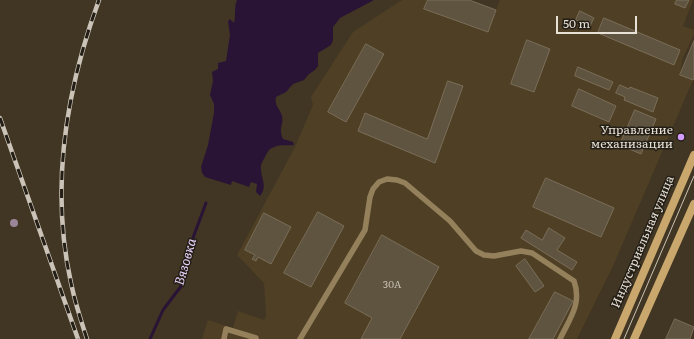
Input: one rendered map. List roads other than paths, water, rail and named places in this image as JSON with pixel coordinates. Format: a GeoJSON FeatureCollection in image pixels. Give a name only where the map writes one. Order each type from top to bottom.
{"type":"FeatureCollection","features":[{"type":"Feature","properties":{"kind":"main road","name":"Индустриальная улица"},"geometry":{"type":"LineString","coordinates":[[615,339],[694,155]]}},
{"type":"Feature","properties":{"kind":"main road"},"geometry":{"type":"LineString","coordinates":[[634,339],[694,204]]}},
{"type":"Feature","properties":{"kind":"lane"},"geometry":{"type":"LineString","coordinates":[[300,339],[365,230],[370,197],[374,189],[379,182],[387,179],[405,183],[450,221],[476,251],[484,255],[494,256],[520,251],[532,253],[574,280],[578,296],[575,307],[560,339]]}},
{"type":"Feature","properties":{"kind":"lane"},"geometry":{"type":"LineString","coordinates":[[224,339],[226,329],[256,338]]}},
{"type":"Feature","properties":{"kind":"waterway","name":"Вязовка"},"geometry":{"type":"LineString","coordinates":[[150,339],[163,310],[182,285],[190,246],[206,203]]}},
{"type":"Feature","properties":{"kind":"tram line"},"geometry":{"type":"LineString","coordinates":[[624,339],[694,176]]}},
{"type":"Feature","properties":{"kind":"railway"},"geometry":{"type":"LineString","coordinates":[[87,339],[78,311],[65,247],[62,211],[62,175],[70,104],[87,34],[99,0]]}},
{"type":"Feature","properties":{"kind":"railway"},"geometry":{"type":"LineString","coordinates":[[0,118],[78,339]]}},
{"type":"Feature","properties":{"kind":"place","name":"Управление механизации"},"geometry":{"type":"Point","coordinates":[681,137]}}]}
